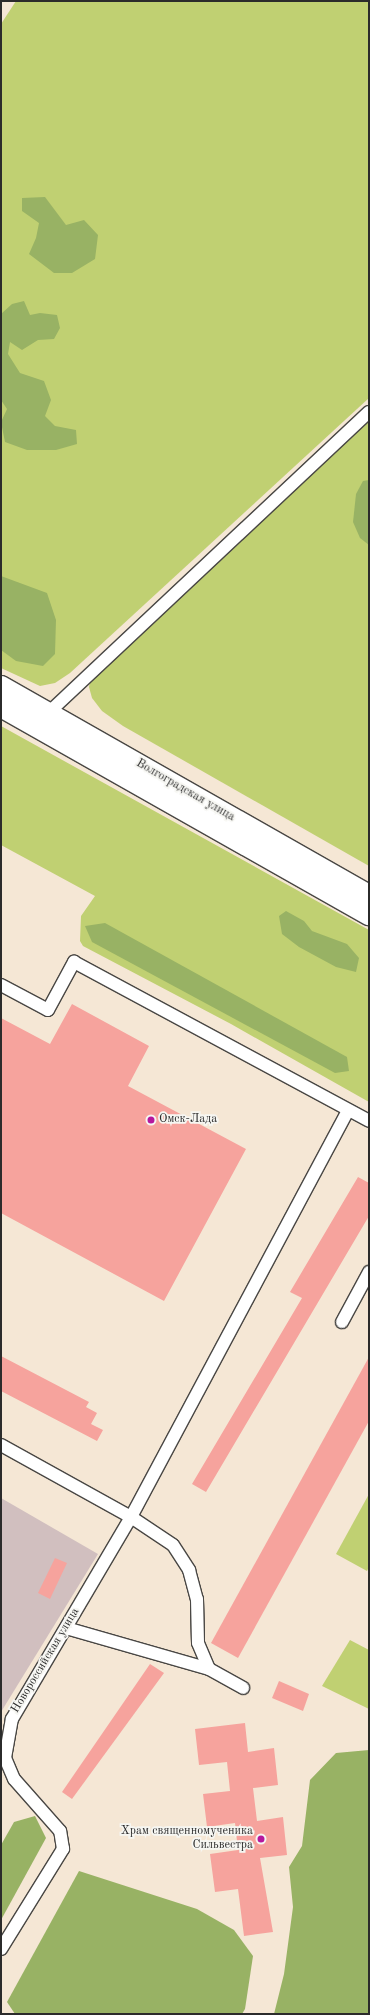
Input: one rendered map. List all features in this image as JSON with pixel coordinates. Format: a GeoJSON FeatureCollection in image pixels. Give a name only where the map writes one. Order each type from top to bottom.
{"type":"FeatureCollection","features":[{"type":"Feature","properties":{"kind":"main road","name":"Волгоградская улица"},"geometry":{"type":"LineString","coordinates":[[1,686],[42,719],[369,915]]}},
{"type":"Feature","properties":{"kind":"main road","name":"Волгоградская улица"},"geometry":{"type":"LineString","coordinates":[[1,707],[42,719],[369,895]]}},
{"type":"Feature","properties":{"kind":"street"},"geometry":{"type":"LineString","coordinates":[[42,719],[369,412]]}},
{"type":"Feature","properties":{"kind":"street"},"geometry":{"type":"LineString","coordinates":[[1,985],[48,1010],[74,962],[369,1121]]}},
{"type":"Feature","properties":{"kind":"street","name":"Новороссийская улица"},"geometry":{"type":"LineString","coordinates":[[1,1949],[63,1849],[60,1831],[14,1779],[5,1758],[12,1719],[131,1517],[348,1110]]}},
{"type":"Feature","properties":{"kind":"street"},"geometry":{"type":"LineString","coordinates":[[342,1322],[369,1272]]}},
{"type":"Feature","properties":{"kind":"street"},"geometry":{"type":"LineString","coordinates":[[1,1445],[131,1517],[173,1545],[189,1570],[197,1599],[198,1644],[209,1669]]}},
{"type":"Feature","properties":{"kind":"street"},"geometry":{"type":"LineString","coordinates":[[66,1628],[209,1669],[243,1688]]}},
{"type":"Feature","properties":{"kind":"shaded area"},"geometry":{"type":"Polygon","coordinates":[[[1,1498],[98,1554],[1,1712],[1,1498]]]}},
{"type":"Feature","properties":{"kind":"green space"},"geometry":{"type":"Polygon","coordinates":[[[16,1],[369,1],[369,398],[70,673],[55,683],[40,686],[1,668],[1,24],[16,1]]]}},
{"type":"Feature","properties":{"kind":"green space"},"geometry":{"type":"Polygon","coordinates":[[[45,197],[66,225],[84,220],[98,235],[95,259],[72,273],[54,273],[29,254],[36,238],[39,223],[22,211],[22,198],[45,197]]]}},
{"type":"Feature","properties":{"kind":"green space"},"geometry":{"type":"Polygon","coordinates":[[[24,301],[30,315],[40,313],[57,315],[60,328],[54,339],[38,340],[22,350],[10,342],[8,354],[20,373],[44,381],[51,400],[45,416],[55,426],[76,430],[77,444],[56,450],[27,450],[5,442],[1,422],[7,409],[1,400],[1,314],[12,304],[24,301]]]}},
{"type":"Feature","properties":{"kind":"green space"},"geometry":{"type":"Polygon","coordinates":[[[369,420],[369,866],[123,726],[102,711],[92,698],[89,687],[91,677],[369,420]]]}},
{"type":"Feature","properties":{"kind":"green space"},"geometry":{"type":"Polygon","coordinates":[[[369,480],[369,545],[360,538],[353,522],[356,494],[363,481],[369,480]]]}},
{"type":"Feature","properties":{"kind":"green space"},"geometry":{"type":"Polygon","coordinates":[[[1,576],[47,593],[56,620],[55,654],[43,666],[16,661],[1,650],[1,576]]]}},
{"type":"Feature","properties":{"kind":"green space"},"geometry":{"type":"Polygon","coordinates":[[[1,726],[369,930],[369,1102],[231,1024],[83,946],[80,941],[81,916],[95,896],[1,845],[1,726]]]}},
{"type":"Feature","properties":{"kind":"green space"},"geometry":{"type":"Polygon","coordinates":[[[286,911],[304,921],[312,931],[347,944],[359,958],[356,972],[336,967],[299,947],[282,934],[279,916],[286,911]]]}},
{"type":"Feature","properties":{"kind":"green space"},"geometry":{"type":"Polygon","coordinates":[[[105,923],[347,1057],[349,1071],[335,1073],[92,942],[85,926],[105,923]]]}},
{"type":"Feature","properties":{"kind":"green space"},"geometry":{"type":"Polygon","coordinates":[[[369,1494],[369,1567],[367,1571],[336,1554],[369,1494]]]}},
{"type":"Feature","properties":{"kind":"green space"},"geometry":{"type":"Polygon","coordinates":[[[350,1640],[369,1650],[369,1709],[322,1686],[350,1640]]]}},
{"type":"Feature","properties":{"kind":"green space"},"geometry":{"type":"Polygon","coordinates":[[[369,1750],[369,2014],[274,2014],[284,1974],[293,1907],[289,1867],[302,1846],[310,1780],[336,1753],[369,1750]]]}},
{"type":"Feature","properties":{"kind":"green space"},"geometry":{"type":"Polygon","coordinates":[[[35,1816],[46,1838],[1,1920],[1,1845],[14,1822],[35,1816]]]}},
{"type":"Feature","properties":{"kind":"green space"},"geometry":{"type":"Polygon","coordinates":[[[79,1871],[197,1909],[234,1930],[253,1956],[245,2009],[242,2014],[15,2014],[7,2002],[79,1871]]]}},
{"type":"Feature","properties":{"kind":"building"},"geometry":{"type":"Polygon","coordinates":[[[72,1004],[149,1046],[128,1086],[246,1149],[164,1301],[1,1213],[1,1018],[50,1044],[72,1004]]]}},
{"type":"Feature","properties":{"kind":"building"},"geometry":{"type":"Polygon","coordinates":[[[358,1177],[369,1183],[369,1216],[206,1492],[192,1484],[302,1298],[290,1292],[358,1177]]]}},
{"type":"Feature","properties":{"kind":"building"},"geometry":{"type":"Polygon","coordinates":[[[1,1356],[89,1402],[86,1407],[97,1413],[91,1424],[103,1430],[97,1441],[1,1391],[1,1356]]]}},
{"type":"Feature","properties":{"kind":"building"},"geometry":{"type":"Polygon","coordinates":[[[369,1357],[369,1421],[238,1658],[211,1643],[369,1357]]]}},
{"type":"Feature","properties":{"kind":"building"},"geometry":{"type":"Polygon","coordinates":[[[55,1558],[67,1563],[50,1599],[38,1593],[55,1558]]]}},
{"type":"Feature","properties":{"kind":"building"},"geometry":{"type":"Polygon","coordinates":[[[150,1664],[164,1673],[72,1799],[62,1792],[150,1664]]]}},
{"type":"Feature","properties":{"kind":"building"},"geometry":{"type":"Polygon","coordinates":[[[279,1681],[309,1694],[303,1711],[272,1698],[279,1681]]]}},
{"type":"Feature","properties":{"kind":"building","name":"Храм священномученика Сильвестра"},"geometry":{"type":"Polygon","coordinates":[[[245,1723],[248,1752],[274,1748],[278,1785],[253,1788],[257,1821],[283,1817],[287,1855],[260,1858],[273,1932],[244,1936],[238,1889],[215,1892],[210,1854],[238,1850],[235,1823],[207,1827],[203,1794],[230,1791],[227,1762],[199,1765],[195,1729],[245,1723]]]}},
{"type":"Feature","properties":{"kind":"place","name":"Омск-Лада"},"geometry":{"type":"Point","coordinates":[151,1120]}},
{"type":"Feature","properties":{"kind":"place","name":"Храм священномученика Сильвестра"},"geometry":{"type":"Point","coordinates":[261,1839]}}]}
